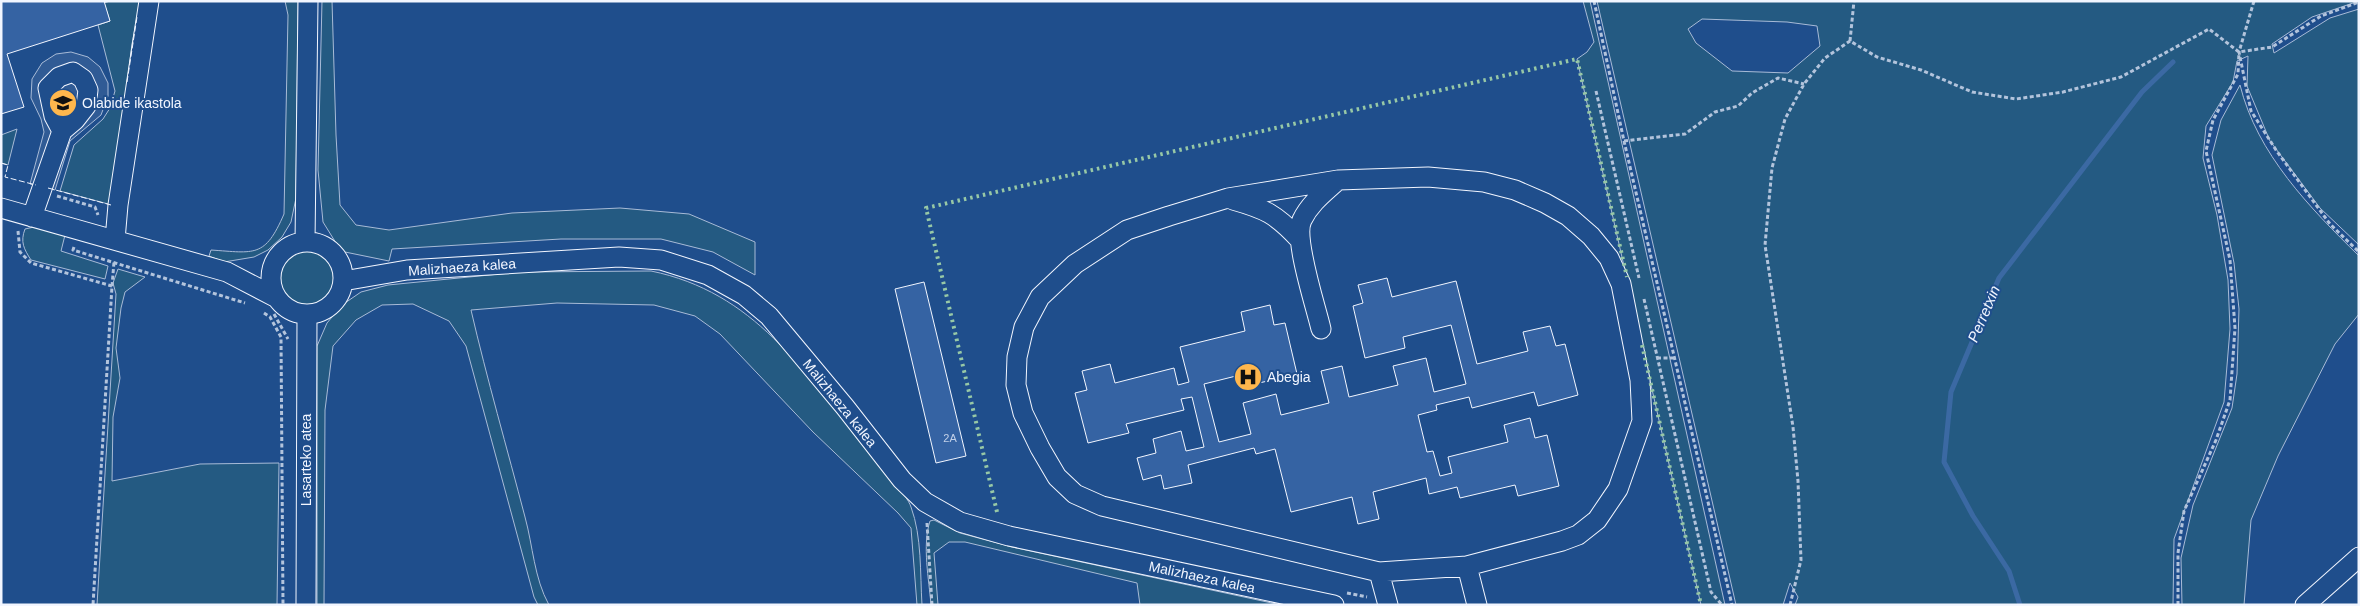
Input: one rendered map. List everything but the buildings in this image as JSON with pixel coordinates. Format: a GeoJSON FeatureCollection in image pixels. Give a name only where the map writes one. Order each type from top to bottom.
{"type":"FeatureCollection","features":[{"type":"Feature","properties":{"kind":"street"},"geometry":{"type":"LineString","coordinates":[[115,240],[118,205],[149,1]]}},
{"type":"Feature","properties":{"kind":"street"},"geometry":{"type":"LineString","coordinates":[[305,242],[308,1]]}},
{"type":"Feature","properties":{"kind":"street"},"geometry":{"type":"LineString","coordinates":[[62,130],[18,213],[227,272],[273,303],[306,315],[324,310],[331,305],[337,298],[343,281],[340,264],[336,256],[322,245],[305,242],[284,250],[276,258],[259,267],[246,271],[227,272]]}},
{"type":"Feature","properties":{"kind":"street"},"geometry":{"type":"LineString","coordinates":[[1428,177],[1484,182],[1515,190],[1560,212],[1591,236],[1609,258],[1621,284],[1640,380],[1642,420],[1618,489],[1597,520],[1578,535],[1562,542],[1467,566],[1379,572],[1102,506],[1076,494],[1057,477],[1023,413],[1016,385],[1017,357],[1024,327],[1040,297],[1075,264],[1127,230],[1228,198],[1338,180],[1428,177]]}},
{"type":"Feature","properties":{"kind":"street"},"geometry":{"type":"LineString","coordinates":[[1321,329],[1299,238],[1301,221],[1315,201],[1338,180]]}},
{"type":"Feature","properties":{"kind":"street"},"geometry":{"type":"LineString","coordinates":[[1228,198],[1262,209],[1275,216],[1299,238]]}},
{"type":"Feature","properties":{"kind":"street","name":"Malizhaeza kalea"},"geometry":{"type":"LineString","coordinates":[[343,281],[407,270],[619,257],[662,260],[701,272],[744,295],[769,316],[902,480],[925,502],[960,522],[981,530],[1336,598]]}},
{"type":"Feature","properties":{"kind":"street"},"geometry":{"type":"LineString","coordinates":[[273,303],[270,279],[276,258]]}},
{"type":"Feature","properties":{"kind":"street","name":"Lasarteko atea"},"geometry":{"type":"LineString","coordinates":[[306,315],[306,605]]}},
{"type":"Feature","properties":{"kind":"street"},"geometry":{"type":"LineString","coordinates":[[2305,605],[2359,557]]}},
{"type":"Feature","properties":{"kind":"street"},"geometry":{"type":"LineString","coordinates":[[1467,566],[1477,605]]}},
{"type":"Feature","properties":{"kind":"street"},"geometry":{"type":"LineString","coordinates":[[1379,572],[1387,603]]}},
{"type":"Feature","properties":{"kind":"path"},"geometry":{"type":"LineString","coordinates":[[1594,1],[1624,141],[1732,605]]}},
{"type":"Feature","properties":{"kind":"path"},"geometry":{"type":"LineString","coordinates":[[1850,41],[1854,1]]}},
{"type":"Feature","properties":{"kind":"path"},"geometry":{"type":"LineString","coordinates":[[2178,605],[2178,553],[2184,511],[2216,440],[2230,400],[2235,328],[2230,260],[2206,151],[2213,120],[2238,74],[2239,52],[2254,1]]}},
{"type":"Feature","properties":{"kind":"path"},"geometry":{"type":"LineString","coordinates":[[2239,52],[2272,47],[2320,16],[2359,2]]}},
{"type":"Feature","properties":{"kind":"path"},"geometry":{"type":"LineString","coordinates":[[1850,41],[1877,56],[1921,70],[1972,92],[2016,99],[2063,92],[2121,77],[2209,29],[2239,52],[2251,110],[2276,150],[2330,224],[2359,252]]}},
{"type":"Feature","properties":{"kind":"path"},"geometry":{"type":"LineString","coordinates":[[1790,605],[1801,560],[1798,481],[1793,428],[1765,245],[1772,168],[1785,119],[1804,84],[1825,58],[1850,41]]}},
{"type":"Feature","properties":{"kind":"path"},"geometry":{"type":"LineString","coordinates":[[1624,141],[1685,134],[1714,112],[1738,106],[1752,93],[1778,78],[1804,84]]}},
{"type":"Feature","properties":{"kind":"path"},"geometry":{"type":"LineString","coordinates":[[1596,91],[1640,282]]}},
{"type":"Feature","properties":{"kind":"path"},"geometry":{"type":"LineString","coordinates":[[52,195],[95,207],[98,212],[73,250],[254,306]]}},
{"type":"Feature","properties":{"kind":"path"},"geometry":{"type":"LineString","coordinates":[[18,213],[17,239],[20,252],[30,263],[112,286]]}},
{"type":"Feature","properties":{"kind":"path"},"geometry":{"type":"LineString","coordinates":[[93,605],[114,262]]}},
{"type":"Feature","properties":{"kind":"path"},"geometry":{"type":"LineString","coordinates":[[1642,291],[1711,592],[1722,605]]}},
{"type":"Feature","properties":{"kind":"path"},"geometry":{"type":"LineString","coordinates":[[273,303],[288,343]]}},
{"type":"Feature","properties":{"kind":"path"},"geometry":{"type":"LineString","coordinates":[[262,311],[270,317],[281,337],[283,605]]}},
{"type":"Feature","properties":{"kind":"path"},"geometry":{"type":"LineString","coordinates":[[1658,358],[1676,358]]}},
{"type":"Feature","properties":{"kind":"path"},"geometry":{"type":"LineString","coordinates":[[925,502],[932,605]]}},
{"type":"Feature","properties":{"kind":"path"},"geometry":{"type":"LineString","coordinates":[[1336,598],[1387,603]]}},
{"type":"Feature","properties":{"kind":"shaded area"},"geometry":{"type":"Polygon","coordinates":[[[110,1],[140,1],[132,44],[112,205],[60,191],[74,145],[103,119],[110,108],[115,91],[98,25],[110,21],[104,3],[110,1]]]}},
{"type":"Feature","properties":{"kind":"shaded area"},"geometry":{"type":"Polygon","coordinates":[[[285,1],[298,1],[296,198],[291,222],[282,237],[268,250],[254,257],[224,262],[209,256],[211,250],[248,252],[257,250],[271,239],[284,214],[288,15],[285,1]]]}},
{"type":"Feature","properties":{"kind":"shaded area"},"geometry":{"type":"Polygon","coordinates":[[[322,1],[332,1],[340,205],[356,225],[389,230],[512,213],[620,208],[689,214],[755,242],[755,275],[713,252],[661,239],[561,239],[392,249],[389,261],[345,252],[336,243],[323,222],[318,170],[322,1]]]}},
{"type":"Feature","properties":{"kind":"shaded area"},"geometry":{"type":"Polygon","coordinates":[[[1583,1],[1590,1],[1725,605],[1701,605],[1577,59],[1587,52],[1594,42],[1583,1]]]}},
{"type":"Feature","properties":{"kind":"shaded area"},"geometry":{"type":"Polygon","coordinates":[[[1597,1],[2359,1],[2312,17],[2272,44],[2274,53],[2330,18],[2359,9],[2359,245],[2320,208],[2270,141],[2247,86],[2248,56],[2237,61],[2233,82],[2206,126],[2203,158],[2217,215],[2228,280],[2230,329],[2224,402],[2174,539],[2173,605],[1795,605],[1798,597],[1790,583],[1783,605],[1736,605],[1597,1]],[[1702,19],[1688,29],[1696,43],[1732,71],[1788,73],[1820,46],[1817,26],[1787,22],[1702,19]]]}},
{"type":"Feature","properties":{"kind":"shaded area"},"geometry":{"type":"Polygon","coordinates":[[[71,52],[88,57],[100,67],[108,83],[108,96],[101,115],[70,141],[55,190],[30,184],[44,132],[41,119],[31,98],[32,79],[42,63],[56,54],[71,52]]]}},
{"type":"Feature","properties":{"kind":"shaded area"},"geometry":{"type":"Polygon","coordinates":[[[2240,85],[2248,110],[2272,157],[2304,199],[2359,256],[2359,314],[2335,344],[2278,456],[2251,520],[2244,605],[2182,605],[2181,558],[2193,505],[2232,408],[2237,374],[2239,309],[2234,263],[2212,155],[2221,120],[2240,85]]]}},
{"type":"Feature","properties":{"kind":"shaded area"},"geometry":{"type":"Polygon","coordinates":[[[17,129],[8,165],[1,163],[1,135],[17,129]]]}},
{"type":"Feature","properties":{"kind":"shaded area"},"geometry":{"type":"Polygon","coordinates":[[[34,227],[65,235],[61,251],[108,266],[105,279],[31,260],[25,249],[23,238],[25,229],[34,227]]]}},
{"type":"Feature","properties":{"kind":"shaded area"},"geometry":{"type":"Polygon","coordinates":[[[301,249],[311,249],[326,257],[332,266],[334,277],[332,288],[326,297],[311,305],[301,305],[290,300],[283,293],[278,282],[278,272],[283,261],[290,254],[301,249]]]}},
{"type":"Feature","properties":{"kind":"shaded area"},"geometry":{"type":"Polygon","coordinates":[[[118,269],[145,277],[125,292],[121,308],[116,348],[120,378],[113,417],[112,481],[200,464],[279,463],[277,605],[97,605],[116,294],[113,283],[118,269]]]}},
{"type":"Feature","properties":{"kind":"shaded area"},"geometry":{"type":"Polygon","coordinates":[[[651,271],[687,281],[719,297],[748,316],[773,338],[820,390],[897,486],[911,507],[919,543],[922,605],[917,605],[911,528],[898,513],[813,432],[720,334],[695,316],[654,305],[557,303],[471,310],[525,517],[537,573],[549,605],[538,605],[534,597],[466,346],[449,321],[413,304],[382,305],[356,320],[333,346],[325,410],[324,605],[317,605],[317,346],[327,323],[342,305],[361,292],[388,285],[520,272],[651,271]]]}},
{"type":"Feature","properties":{"kind":"shaded area"},"geometry":{"type":"Polygon","coordinates":[[[934,520],[960,533],[1012,547],[1281,605],[1140,605],[1137,583],[965,542],[949,542],[934,553],[938,605],[931,605],[926,541],[930,521],[934,520]]]}},
{"type":"Feature","properties":{"kind":"waterway","name":"Perretxin"},"geometry":{"type":"LineString","coordinates":[[2020,605],[2009,571],[1973,516],[1944,462],[1951,392],[1999,278],[2142,92],[2173,62]]}},
{"type":"Feature","properties":{"kind":"hedge"},"geometry":{"type":"LineString","coordinates":[[997,512],[926,208],[1577,59],[1627,277]]}},
{"type":"Feature","properties":{"kind":"hedge"},"geometry":{"type":"LineString","coordinates":[[1642,345],[1701,605]]}},
{"type":"Feature","properties":{"kind":"fence"},"geometry":{"type":"LineString","coordinates":[[127,82],[137,17]]}},
{"type":"Feature","properties":{"kind":"fence"},"geometry":{"type":"LineString","coordinates":[[1,163],[8,165],[5,177],[36,185]]}},
{"type":"Feature","properties":{"kind":"fence"},"geometry":{"type":"LineString","coordinates":[[48,188],[111,205]]}},
{"type":"Feature","properties":{"kind":"place","name":"Olabide ikastola"},"geometry":{"type":"Point","coordinates":[63,103]}},
{"type":"Feature","properties":{"kind":"place","name":"Abegia"},"geometry":{"type":"Point","coordinates":[1248,377]}}]}
